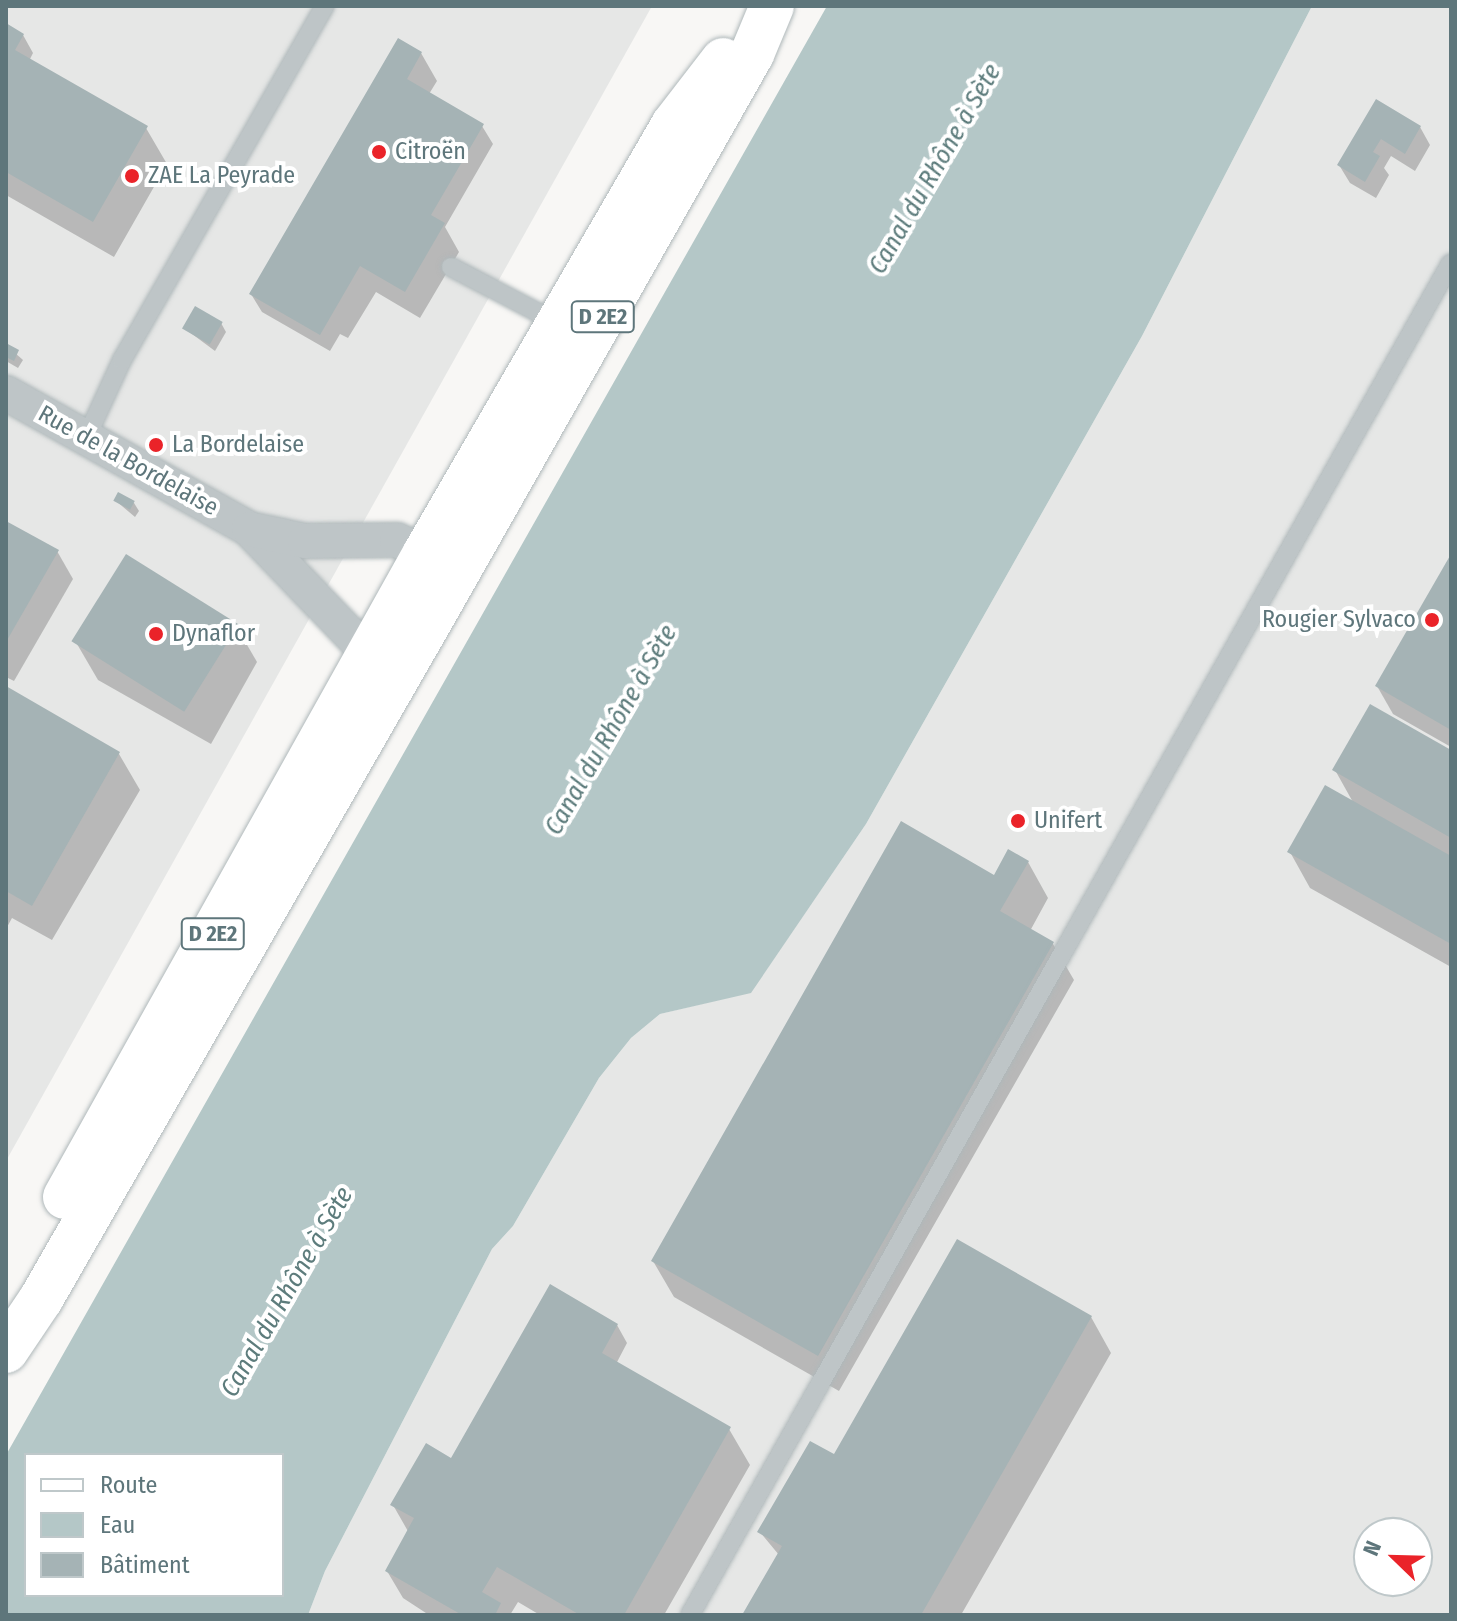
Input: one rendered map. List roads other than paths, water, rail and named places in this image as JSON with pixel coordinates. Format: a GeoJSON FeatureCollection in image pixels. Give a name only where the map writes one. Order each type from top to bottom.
{"type":"FeatureCollection","features":[{"type":"Feature","properties":{"kind":"main road","name":"D 2E2"},"geometry":{"type":"LineString","coordinates":[[6,1351],[49,1285],[428,625],[673,125],[769,6]]}},
{"type":"Feature","properties":{"kind":"main road","name":"D 2E2"},"geometry":{"type":"LineString","coordinates":[[6,1318],[28,1263],[425,553],[574,332]]}},
{"type":"Feature","properties":{"kind":"main road"},"geometry":{"type":"LineString","coordinates":[[370,655],[428,625],[425,553]]}},
{"type":"Feature","properties":{"kind":"street","name":"Rue de la Bordelaise"},"geometry":{"type":"LineString","coordinates":[[6,393],[249,529]]}},
{"type":"Feature","properties":{"kind":"street"},"geometry":{"type":"LineString","coordinates":[[249,529],[305,541],[397,540],[425,553]]}},
{"type":"Feature","properties":{"kind":"street"},"geometry":{"type":"LineString","coordinates":[[249,529],[370,655]]}},
{"type":"Feature","properties":{"kind":"lane"},"geometry":{"type":"LineString","coordinates":[[87,436],[122,360],[325,6]]}},
{"type":"Feature","properties":{"kind":"lane"},"geometry":{"type":"LineString","coordinates":[[690,1615],[1451,263]]}},
{"type":"Feature","properties":{"kind":"lane"},"geometry":{"type":"LineString","coordinates":[[451,267],[574,332]]}},
{"type":"Feature","properties":{"kind":"water","name":"Canal du Rhône à Sète"},"geometry":{"type":"Polygon","coordinates":[[[827,6],[1312,6],[1142,336],[866,824],[751,993],[660,1014],[631,1038],[599,1078],[513,1226],[492,1249],[325,1571],[308,1615],[6,1615],[6,1455],[827,6]]]}},
{"type":"Feature","properties":{"kind":"place","name":"Citroën"},"geometry":{"type":"Point","coordinates":[379,152]}},
{"type":"Feature","properties":{"kind":"place","name":"ZAE La Peyrade"},"geometry":{"type":"Point","coordinates":[132,176]}},
{"type":"Feature","properties":{"kind":"place","name":"La Bordelaise"},"geometry":{"type":"Point","coordinates":[156,445]}},
{"type":"Feature","properties":{"kind":"place","name":"Rougier Sylvaco"},"geometry":{"type":"Point","coordinates":[1432,620]}},
{"type":"Feature","properties":{"kind":"place","name":"Dynaflor"},"geometry":{"type":"Point","coordinates":[156,634]}},
{"type":"Feature","properties":{"kind":"place","name":"Unifert"},"geometry":{"type":"Point","coordinates":[1018,821]}}]}
